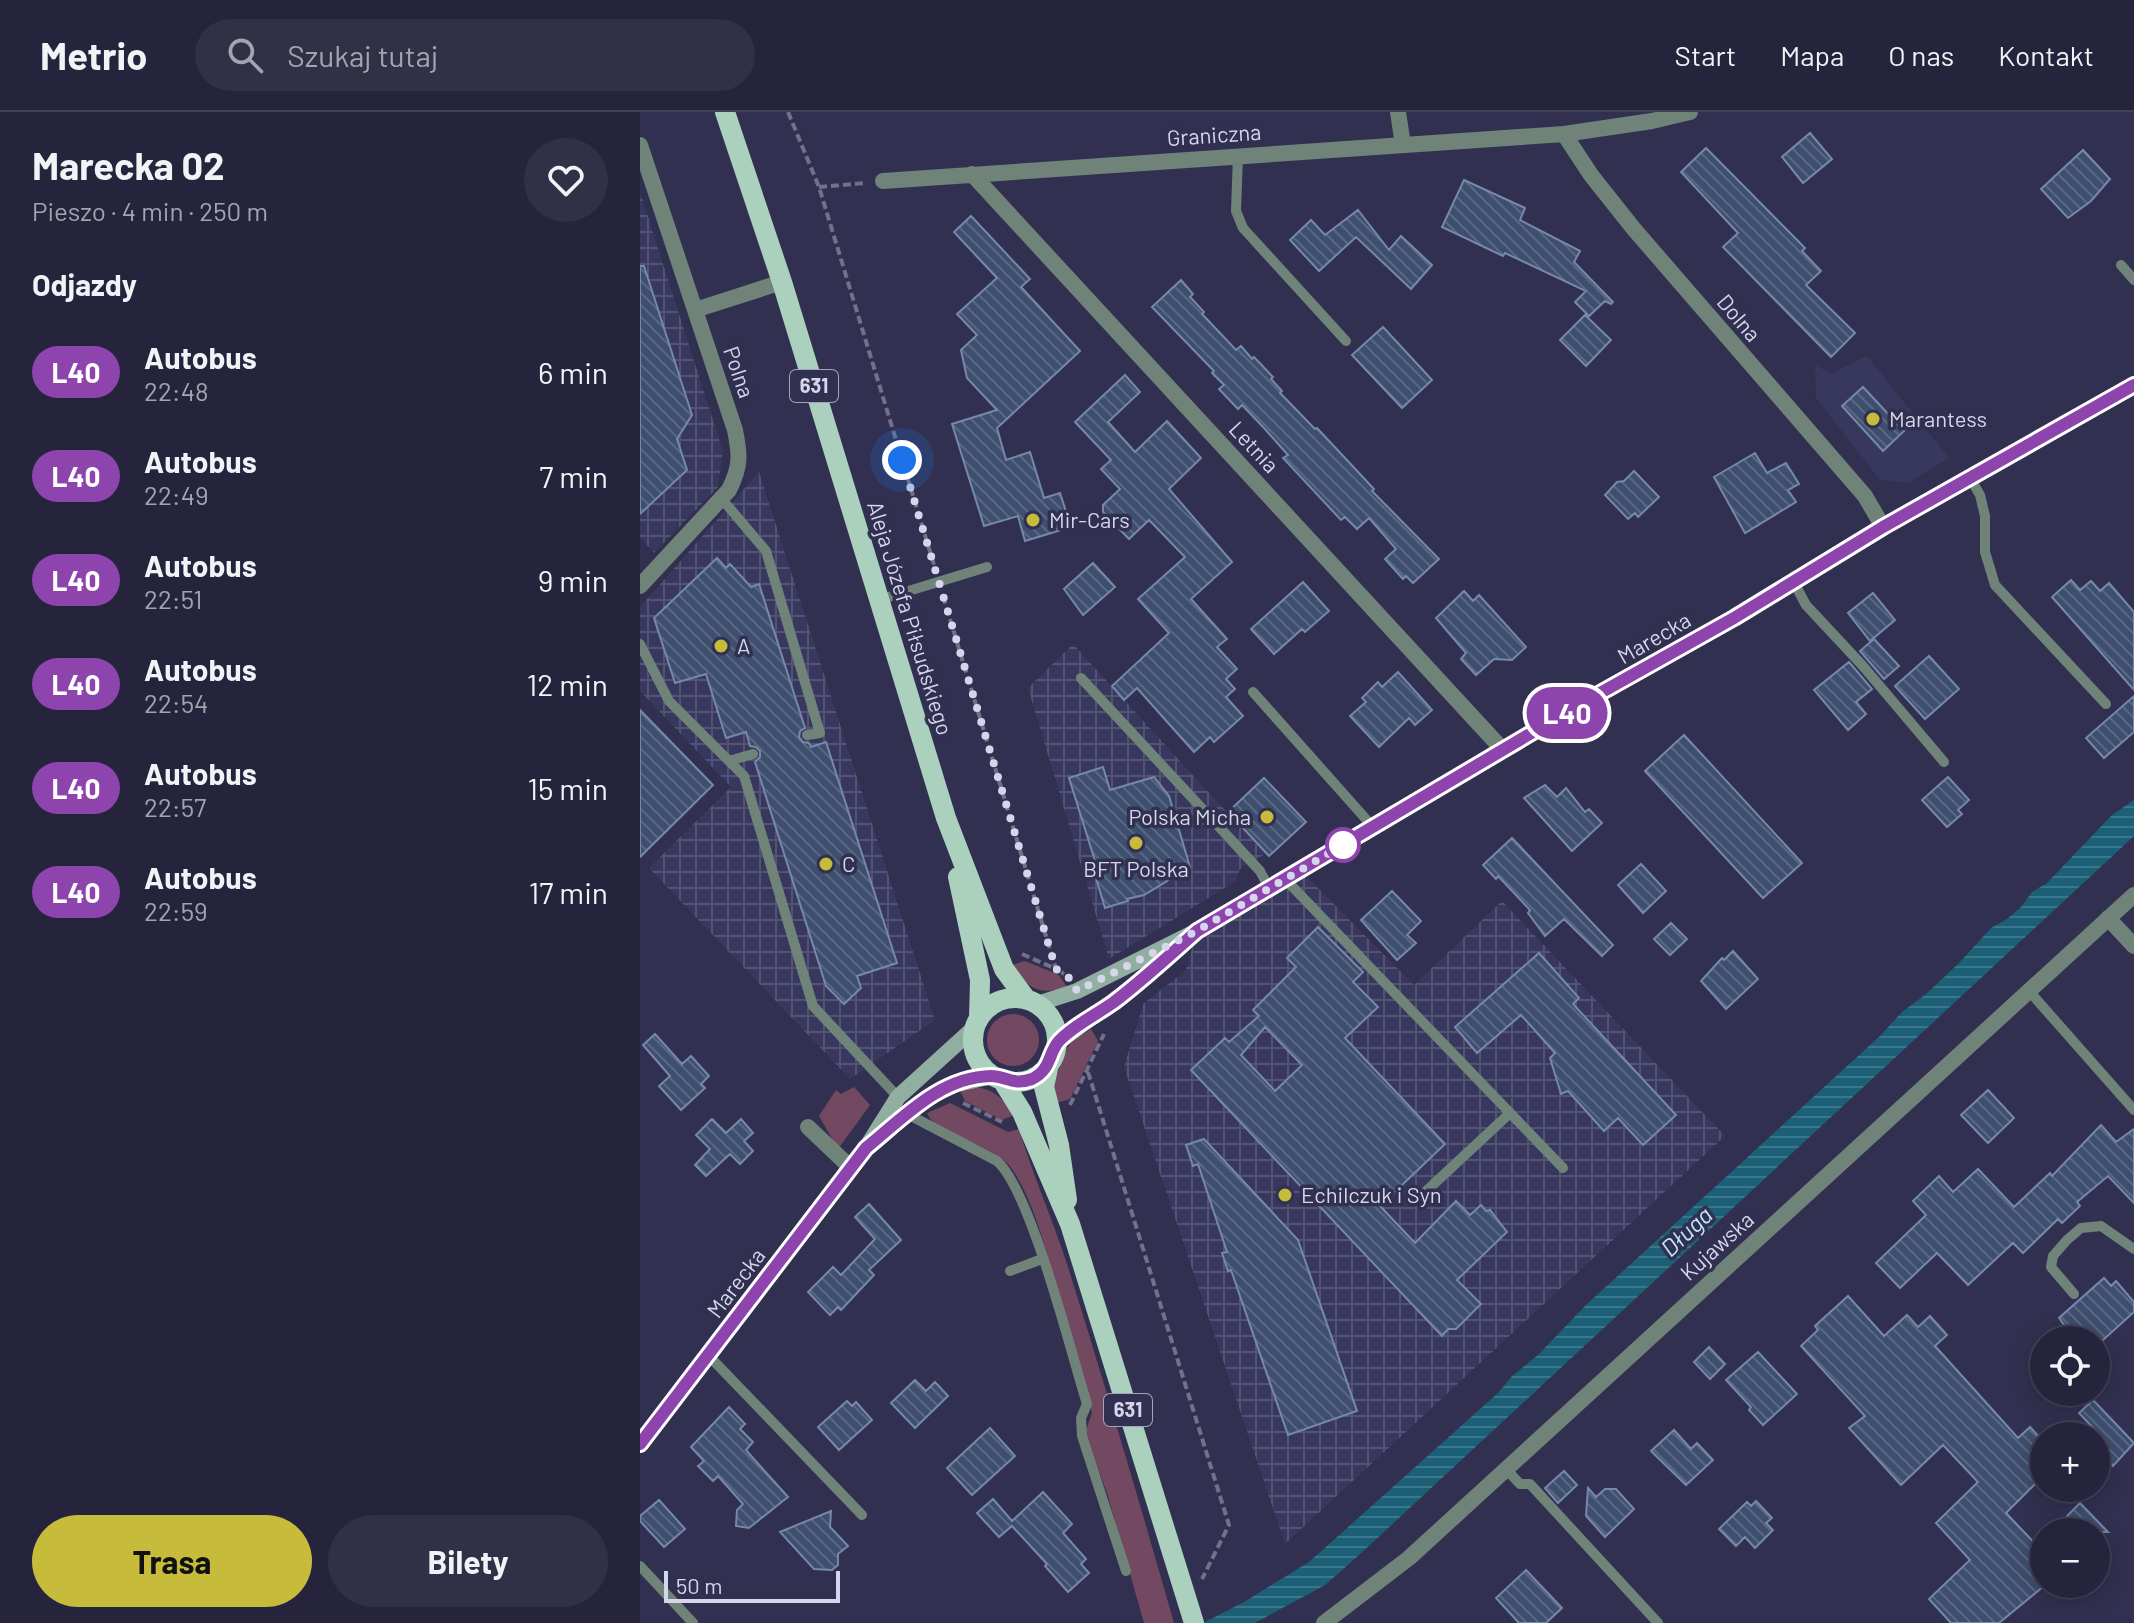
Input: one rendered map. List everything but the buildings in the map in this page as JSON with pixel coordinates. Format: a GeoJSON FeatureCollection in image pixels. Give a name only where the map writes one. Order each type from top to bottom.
{"type":"FeatureCollection","features":[{"type":"Feature","properties":{"kind":"main road","name":"Aleja Józefa Piłsudskiego"},"geometry":{"type":"LineString","coordinates":[[725,112],[782,282],[946,818],[1001,962],[1031,1002]]}},
{"type":"Feature","properties":{"kind":"main road","name":"Aleja Józefa Piłsudskiego"},"geometry":{"type":"LineString","coordinates":[[946,818],[980,980],[976,1023]]}},
{"type":"Feature","properties":{"kind":"main road"},"geometry":{"type":"LineString","coordinates":[[1004,999],[1031,1002],[1052,1021],[1057,1043],[1049,1064],[1033,1078],[1013,1082],[997,1078],[977,1060],[972,1039],[976,1023],[994,1003],[1004,999]]}},
{"type":"Feature","properties":{"kind":"main road","name":"631"},"geometry":{"type":"LineString","coordinates":[[1049,1064],[1044,1087],[1059,1145],[1070,1224]]}},
{"type":"Feature","properties":{"kind":"main road","name":"631"},"geometry":{"type":"LineString","coordinates":[[997,1078],[1022,1112],[1070,1224],[1192,1591],[1194,1623]]}},
{"type":"Feature","properties":{"kind":"street"},"geometry":{"type":"LineString","coordinates":[[1398,112],[1403,145]]}},
{"type":"Feature","properties":{"kind":"street","name":"Graniczna"},"geometry":{"type":"LineString","coordinates":[[883,181],[1564,134],[1690,112]]}},
{"type":"Feature","properties":{"kind":"street","name":"Dolna"},"geometry":{"type":"LineString","coordinates":[[1564,134],[1591,175],[1633,228],[1865,496],[1883,527]]}},
{"type":"Feature","properties":{"kind":"street","name":"Polna"},"geometry":{"type":"LineString","coordinates":[[640,145],[735,430],[739,451],[739,470],[729,490],[640,586]]}},
{"type":"Feature","properties":{"kind":"street","name":"Letnia"},"geometry":{"type":"LineString","coordinates":[[972,174],[1503,750]]}},
{"type":"Feature","properties":{"kind":"street"},"geometry":{"type":"LineString","coordinates":[[695,310],[782,282]]}},
{"type":"Feature","properties":{"kind":"street","name":"Marecka"},"geometry":{"type":"LineString","coordinates":[[1031,1002],[1077,991],[1197,931],[1734,618],[1883,527],[2134,386]]}},
{"type":"Feature","properties":{"kind":"street","name":"Kujawska"},"geometry":{"type":"LineString","coordinates":[[1324,1623],[1409,1558],[2134,895]]}},
{"type":"Feature","properties":{"kind":"street"},"geometry":{"type":"LineString","coordinates":[[2108,918],[2134,946]]}},
{"type":"Feature","properties":{"kind":"street","name":"Marecka"},"geometry":{"type":"LineString","coordinates":[[1057,1043],[1146,977],[1197,931]]}},
{"type":"Feature","properties":{"kind":"street","name":"Marecka"},"geometry":{"type":"LineString","coordinates":[[640,1444],[866,1148],[976,1023]]}},
{"type":"Feature","properties":{"kind":"street"},"geometry":{"type":"LineString","coordinates":[[904,1103],[950,1088],[997,1078]]}},
{"type":"Feature","properties":{"kind":"street"},"geometry":{"type":"LineString","coordinates":[[808,1127],[851,1168]]}},
{"type":"Feature","properties":{"kind":"lane"},"geometry":{"type":"LineString","coordinates":[[1238,156],[1236,211],[1243,228],[1346,341]]}},
{"type":"Feature","properties":{"kind":"lane"},"geometry":{"type":"LineString","coordinates":[[2121,265],[2134,280]]}},
{"type":"Feature","properties":{"kind":"lane"},"geometry":{"type":"LineString","coordinates":[[1970,478],[1980,495],[1985,516],[1985,552],[1995,585],[2106,704]]}},
{"type":"Feature","properties":{"kind":"lane"},"geometry":{"type":"LineString","coordinates":[[721,498],[766,551],[820,733],[807,735]]}},
{"type":"Feature","properties":{"kind":"lane"},"geometry":{"type":"LineString","coordinates":[[879,600],[987,567]]}},
{"type":"Feature","properties":{"kind":"lane"},"geometry":{"type":"LineString","coordinates":[[1793,581],[1806,605],[1862,665],[1944,762]]}},
{"type":"Feature","properties":{"kind":"lane"},"geometry":{"type":"LineString","coordinates":[[640,644],[669,701],[744,776],[813,1006],[904,1103],[913,1117],[997,1161],[1006,1169],[1042,1259],[1087,1404],[1081,1418],[1082,1436],[1126,1571]]}},
{"type":"Feature","properties":{"kind":"lane"},"geometry":{"type":"LineString","coordinates":[[1081,678],[1260,871],[1269,888]]}},
{"type":"Feature","properties":{"kind":"lane"},"geometry":{"type":"LineString","coordinates":[[1253,692],[1373,827]]}},
{"type":"Feature","properties":{"kind":"lane"},"geometry":{"type":"LineString","coordinates":[[729,761],[753,754]]}},
{"type":"Feature","properties":{"kind":"lane"},"geometry":{"type":"LineString","coordinates":[[1285,879],[1563,1168]]}},
{"type":"Feature","properties":{"kind":"lane"},"geometry":{"type":"LineString","coordinates":[[2029,991],[2134,1110]]}},
{"type":"Feature","properties":{"kind":"lane"},"geometry":{"type":"LineString","coordinates":[[1422,1195],[1510,1113]]}},
{"type":"Feature","properties":{"kind":"lane"},"geometry":{"type":"LineString","coordinates":[[2074,1294],[2051,1267],[2053,1256],[2081,1228],[2101,1226],[2134,1249]]}},
{"type":"Feature","properties":{"kind":"lane"},"geometry":{"type":"LineString","coordinates":[[1010,1271],[1042,1259]]}},
{"type":"Feature","properties":{"kind":"lane"},"geometry":{"type":"LineString","coordinates":[[709,1356],[862,1515]]}},
{"type":"Feature","properties":{"kind":"lane"},"geometry":{"type":"LineString","coordinates":[[1506,1469],[1520,1484],[1530,1484],[1658,1623]]}},
{"type":"Feature","properties":{"kind":"lane"},"geometry":{"type":"LineString","coordinates":[[640,1566],[693,1623]]}},
{"type":"Feature","properties":{"kind":"path"},"geometry":{"type":"LineString","coordinates":[[788,112],[819,187],[1056,969]]}},
{"type":"Feature","properties":{"kind":"path"},"geometry":{"type":"LineString","coordinates":[[819,187],[883,181]]}},
{"type":"Feature","properties":{"kind":"path"},"geometry":{"type":"LineString","coordinates":[[1001,962],[1020,954],[1056,969],[1072,980],[1077,991]]}},
{"type":"Feature","properties":{"kind":"path"},"geometry":{"type":"LineString","coordinates":[[1050,1112],[1070,1106],[1104,1034],[1092,1018]]}},
{"type":"Feature","properties":{"kind":"path"},"geometry":{"type":"LineString","coordinates":[[1087,1070],[1229,1525],[1192,1591]]}},
{"type":"Feature","properties":{"kind":"path"},"geometry":{"type":"LineString","coordinates":[[950,1088],[959,1101],[1009,1126],[1024,1122]]}},
{"type":"Feature","properties":{"kind":"shaded area"},"geometry":{"type":"Polygon","coordinates":[[[640,192],[723,451],[718,487],[654,553],[640,538],[640,192]]]}},
{"type":"Feature","properties":{"kind":"shaded area"},"geometry":{"type":"Polygon","coordinates":[[[1867,356],[1949,458],[1908,483],[1880,480],[1816,398],[1815,365],[1831,374],[1867,356]]]}},
{"type":"Feature","properties":{"kind":"shaded area"},"geometry":{"type":"Polygon","coordinates":[[[759,472],[935,1020],[850,1079],[649,868],[731,787],[640,691],[640,607],[759,472]]]}},
{"type":"Feature","properties":{"kind":"shaded area"},"geometry":{"type":"Polygon","coordinates":[[[1073,644],[1265,854],[1240,869],[1236,881],[1109,959],[1028,688],[1073,644]]]}},
{"type":"Feature","properties":{"kind":"shaded area"},"geometry":{"type":"Polygon","coordinates":[[[1300,870],[1414,985],[1502,901],[1725,1136],[1285,1544],[1124,1067],[1143,1004],[1186,970],[1197,931],[1300,870]]]}},
{"type":"Feature","properties":{"kind":"shaded area"},"geometry":{"type":"Polygon","coordinates":[[[1025,961],[1059,975],[1067,987],[1049,991],[1029,985],[1012,965],[1025,961]]]}},
{"type":"Feature","properties":{"kind":"shaded area"},"geometry":{"type":"Polygon","coordinates":[[[1013,1014],[1031,1022],[1039,1040],[1031,1058],[1013,1066],[995,1058],[987,1040],[995,1022],[1013,1014]]]}},
{"type":"Feature","properties":{"kind":"shaded area"},"geometry":{"type":"Polygon","coordinates":[[[1091,1029],[1098,1041],[1070,1099],[1056,1103],[1052,1086],[1068,1047],[1074,1039],[1091,1029]]]}},
{"type":"Feature","properties":{"kind":"shaded area"},"geometry":{"type":"Polygon","coordinates":[[[854,1087],[870,1105],[838,1149],[819,1116],[836,1090],[841,1094],[854,1087]]]}},
{"type":"Feature","properties":{"kind":"shaded area"},"geometry":{"type":"Polygon","coordinates":[[[971,1087],[986,1089],[996,1095],[1014,1115],[1002,1120],[965,1101],[960,1091],[971,1087]]]}},
{"type":"Feature","properties":{"kind":"shaded area"},"geometry":{"type":"Polygon","coordinates":[[[950,1103],[1008,1132],[1019,1129],[1068,1267],[1174,1623],[1144,1623],[1108,1496],[1085,1433],[1092,1413],[1046,1249],[1026,1194],[1004,1160],[933,1122],[927,1113],[950,1103]]]}},
{"type":"Feature","properties":{"kind":"water","name":"Długa"},"geometry":{"type":"Polygon","coordinates":[[[2134,800],[2134,836],[1358,1556],[1325,1585],[1255,1623],[1203,1623],[1309,1562],[1498,1393],[1586,1305],[1880,1036],[1902,1012],[1926,994],[1991,928],[2007,919],[2032,892],[2047,883],[2112,815],[2134,800]]]}},
{"type":"Feature","properties":{"kind":"bus line","name":"L40"},"geometry":{"type":"LineString","coordinates":[[640,1444],[866,1148],[909,1109],[957,1084],[993,1076],[1013,1082],[1033,1078],[1049,1064],[1057,1043],[1146,977],[1197,931],[1577,706],[1734,618],[1883,527],[2134,385]]}},
{"type":"Feature","properties":{"kind":"place","name":"Marantess"},"geometry":{"type":"Point","coordinates":[1873,419]}},
{"type":"Feature","properties":{"kind":"place","name":"Mir-Cars"},"geometry":{"type":"Point","coordinates":[1033,520]}},
{"type":"Feature","properties":{"kind":"place","name":"A"},"geometry":{"type":"Point","coordinates":[721,646]}},
{"type":"Feature","properties":{"kind":"place","name":"Polska Micha"},"geometry":{"type":"Point","coordinates":[1267,817]}},
{"type":"Feature","properties":{"kind":"place","name":"BFT Polska"},"geometry":{"type":"Point","coordinates":[1136,843]}},
{"type":"Feature","properties":{"kind":"place","name":"C"},"geometry":{"type":"Point","coordinates":[826,864]}},
{"type":"Feature","properties":{"kind":"place","name":"Echilczuk i Syn"},"geometry":{"type":"Point","coordinates":[1285,1195]}},
{"type":"Feature","properties":{"kind":"route"},"geometry":{"type":"LineString","coordinates":[[902,460],[1056,969],[1072,980],[1077,991],[1197,931],[1343,845]]}}]}
